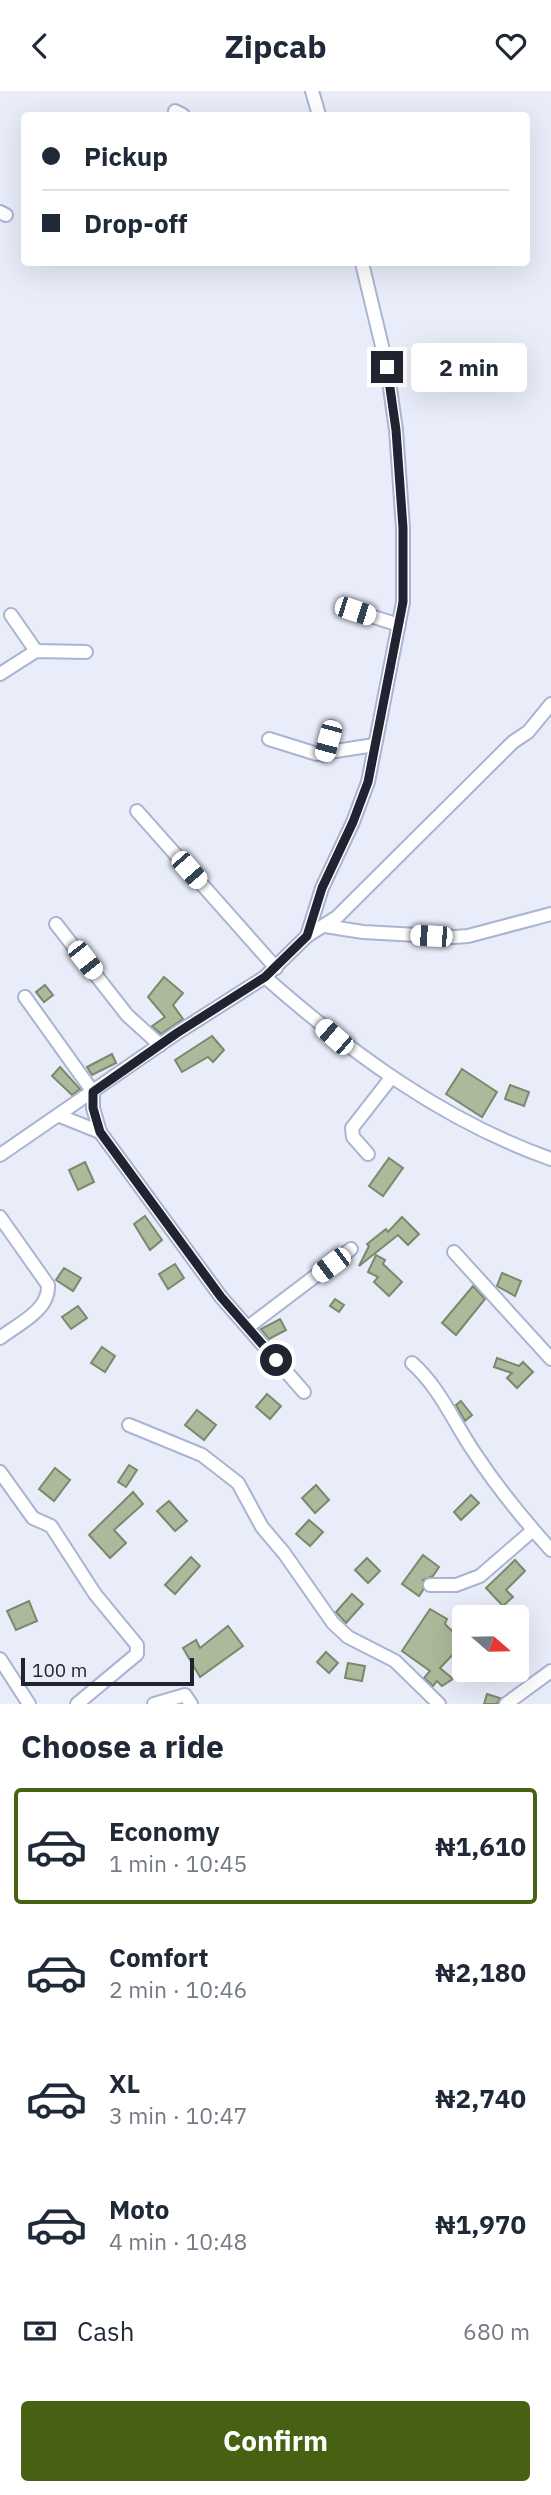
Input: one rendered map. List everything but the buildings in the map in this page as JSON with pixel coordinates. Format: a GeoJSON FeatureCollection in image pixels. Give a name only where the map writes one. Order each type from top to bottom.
{"type":"FeatureCollection","features":[{"type":"Feature","properties":{"kind":"street"},"geometry":{"type":"LineString","coordinates":[[312,91],[319,112]]}},
{"type":"Feature","properties":{"kind":"street"},"geometry":{"type":"LineString","coordinates":[[307,936],[322,888],[364,792],[399,625],[405,579],[396,430],[387,367],[363,266]]}},
{"type":"Feature","properties":{"kind":"street"},"geometry":{"type":"LineString","coordinates":[[355,611],[399,625]]}},
{"type":"Feature","properties":{"kind":"street"},"geometry":{"type":"LineString","coordinates":[[11,615],[36,651]]}},
{"type":"Feature","properties":{"kind":"street"},"geometry":{"type":"LineString","coordinates":[[0,674],[36,651],[86,652]]}},
{"type":"Feature","properties":{"kind":"street"},"geometry":{"type":"LineString","coordinates":[[0,1155],[160,1045],[271,973],[307,936],[326,926],[392,864],[513,741],[528,731],[551,704]]}},
{"type":"Feature","properties":{"kind":"street"},"geometry":{"type":"LineString","coordinates":[[324,755],[331,727]]}},
{"type":"Feature","properties":{"kind":"street"},"geometry":{"type":"LineString","coordinates":[[269,739],[295,750],[324,755],[374,745]]}},
{"type":"Feature","properties":{"kind":"street"},"geometry":{"type":"LineString","coordinates":[[137,811],[271,973],[334,1037],[391,1078],[482,1130],[551,1159]]}},
{"type":"Feature","properties":{"kind":"street"},"geometry":{"type":"LineString","coordinates":[[326,926],[363,932],[454,937],[551,913]]}},
{"type":"Feature","properties":{"kind":"street"},"geometry":{"type":"LineString","coordinates":[[56,924],[138,1027],[160,1045]]}},
{"type":"Feature","properties":{"kind":"street"},"geometry":{"type":"LineString","coordinates":[[25,997],[93,1092],[93,1108],[100,1132],[221,1297],[304,1392]]}},
{"type":"Feature","properties":{"kind":"street"},"geometry":{"type":"LineString","coordinates":[[368,1154],[353,1137],[352,1128],[391,1078]]}},
{"type":"Feature","properties":{"kind":"street"},"geometry":{"type":"LineString","coordinates":[[60,1116],[100,1132]]}},
{"type":"Feature","properties":{"kind":"street"},"geometry":{"type":"LineString","coordinates":[[0,1217],[48,1285],[48,1294],[42,1306],[0,1338]]}},
{"type":"Feature","properties":{"kind":"street"},"geometry":{"type":"LineString","coordinates":[[248,1327],[351,1249]]}},
{"type":"Feature","properties":{"kind":"street"},"geometry":{"type":"LineString","coordinates":[[454,1252],[551,1359]]}},
{"type":"Feature","properties":{"kind":"street"},"geometry":{"type":"LineString","coordinates":[[412,1363],[436,1388],[474,1452],[532,1531],[551,1550]]}},
{"type":"Feature","properties":{"kind":"street"},"geometry":{"type":"LineString","coordinates":[[129,1425],[201,1454],[238,1483],[262,1527],[284,1553],[333,1623],[348,1637],[395,1661],[439,1704]]}},
{"type":"Feature","properties":{"kind":"street"},"geometry":{"type":"LineString","coordinates":[[0,1472],[33,1518],[51,1526],[95,1594],[137,1645],[137,1654],[129,1663],[77,1704]]}},
{"type":"Feature","properties":{"kind":"street"},"geometry":{"type":"LineString","coordinates":[[430,1585],[468,1583],[480,1576],[532,1531]]}},
{"type":"Feature","properties":{"kind":"street"},"geometry":{"type":"LineString","coordinates":[[0,1659],[29,1704]]}},
{"type":"Feature","properties":{"kind":"street"},"geometry":{"type":"LineString","coordinates":[[506,1704],[551,1671]]}},
{"type":"Feature","properties":{"kind":"street"},"geometry":{"type":"LineString","coordinates":[[154,1704],[185,1695],[191,1704]]}},
{"type":"Feature","properties":{"kind":"route"},"geometry":{"type":"LineString","coordinates":[[276,1360],[221,1297],[100,1132],[93,1108],[93,1092],[177,1033],[265,977],[290,956],[307,936],[312,913],[368,782],[403,602],[403,528],[396,430],[387,367]]}}]}
